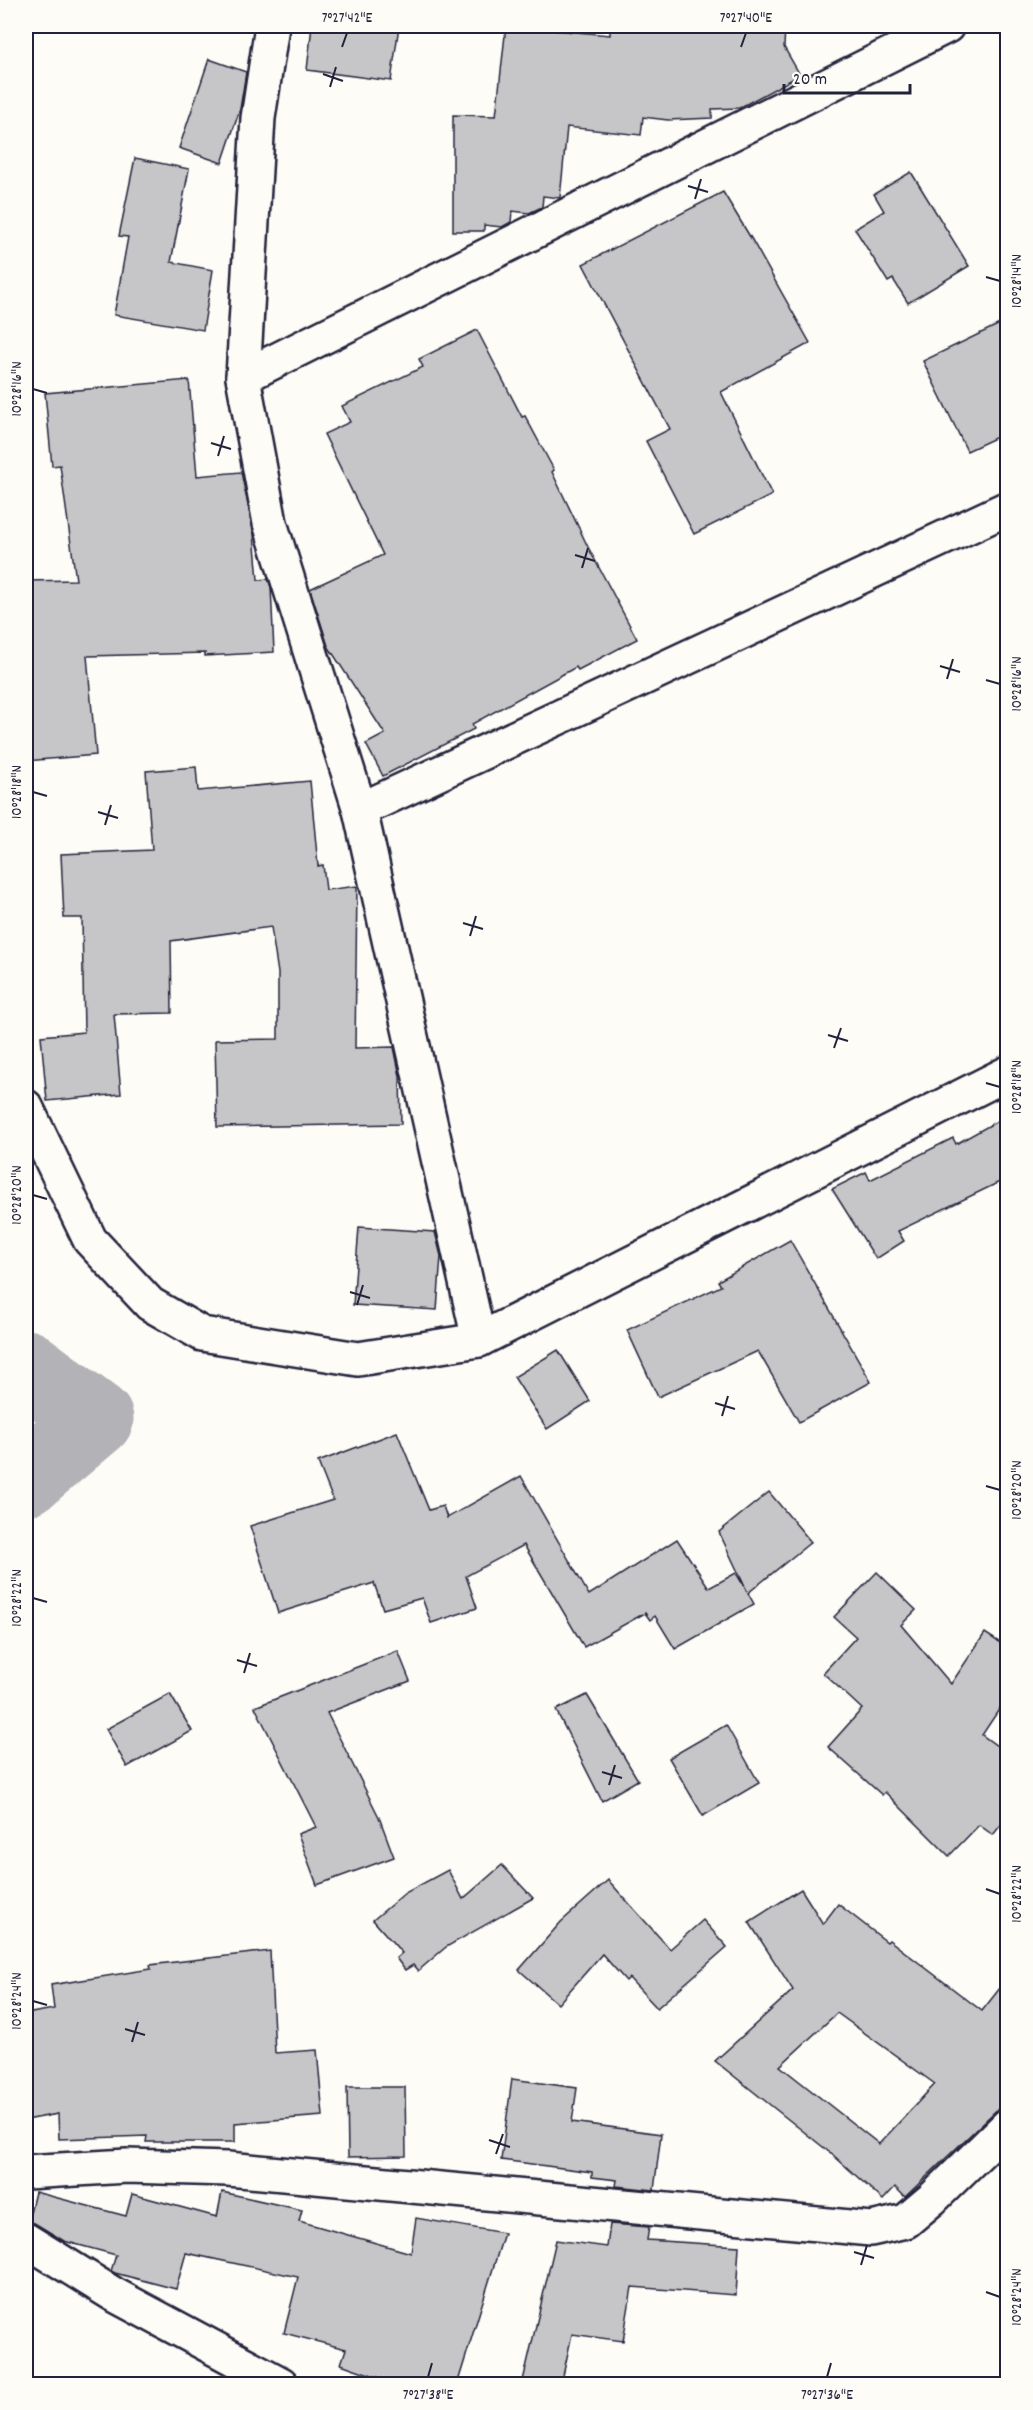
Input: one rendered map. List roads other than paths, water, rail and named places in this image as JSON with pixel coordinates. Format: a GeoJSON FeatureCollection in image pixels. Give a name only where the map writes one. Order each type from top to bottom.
{"type":"FeatureCollection","features":[{"type":"Feature","properties":{"kind":"street"},"geometry":{"type":"LineString","coordinates":[[272,26],[258,118],[243,377],[270,523],[360,810],[479,1340]]}},
{"type":"Feature","properties":{"kind":"street"},"geometry":{"type":"LineString","coordinates":[[243,377],[947,26]]}},
{"type":"Feature","properties":{"kind":"street"},"geometry":{"type":"LineString","coordinates":[[360,810],[1008,508]]}},
{"type":"Feature","properties":{"kind":"street"},"geometry":{"type":"LineString","coordinates":[[26,1107],[90,1240],[150,1304],[202,1334],[358,1359],[479,1340],[1008,1073]]}},
{"type":"Feature","properties":{"kind":"street"},"geometry":{"type":"LineString","coordinates":[[26,2172],[127,2166],[228,2169],[871,2229],[906,2221],[1008,2125]]}},
{"type":"Feature","properties":{"kind":"street"},"geometry":{"type":"LineString","coordinates":[[26,2240],[113,2294],[281,2385]]}},
{"type":"Feature","properties":{"kind":"waterway"},"geometry":{"type":"LineString","coordinates":[[26,1367],[96,1419],[26,1478]]}}]}
